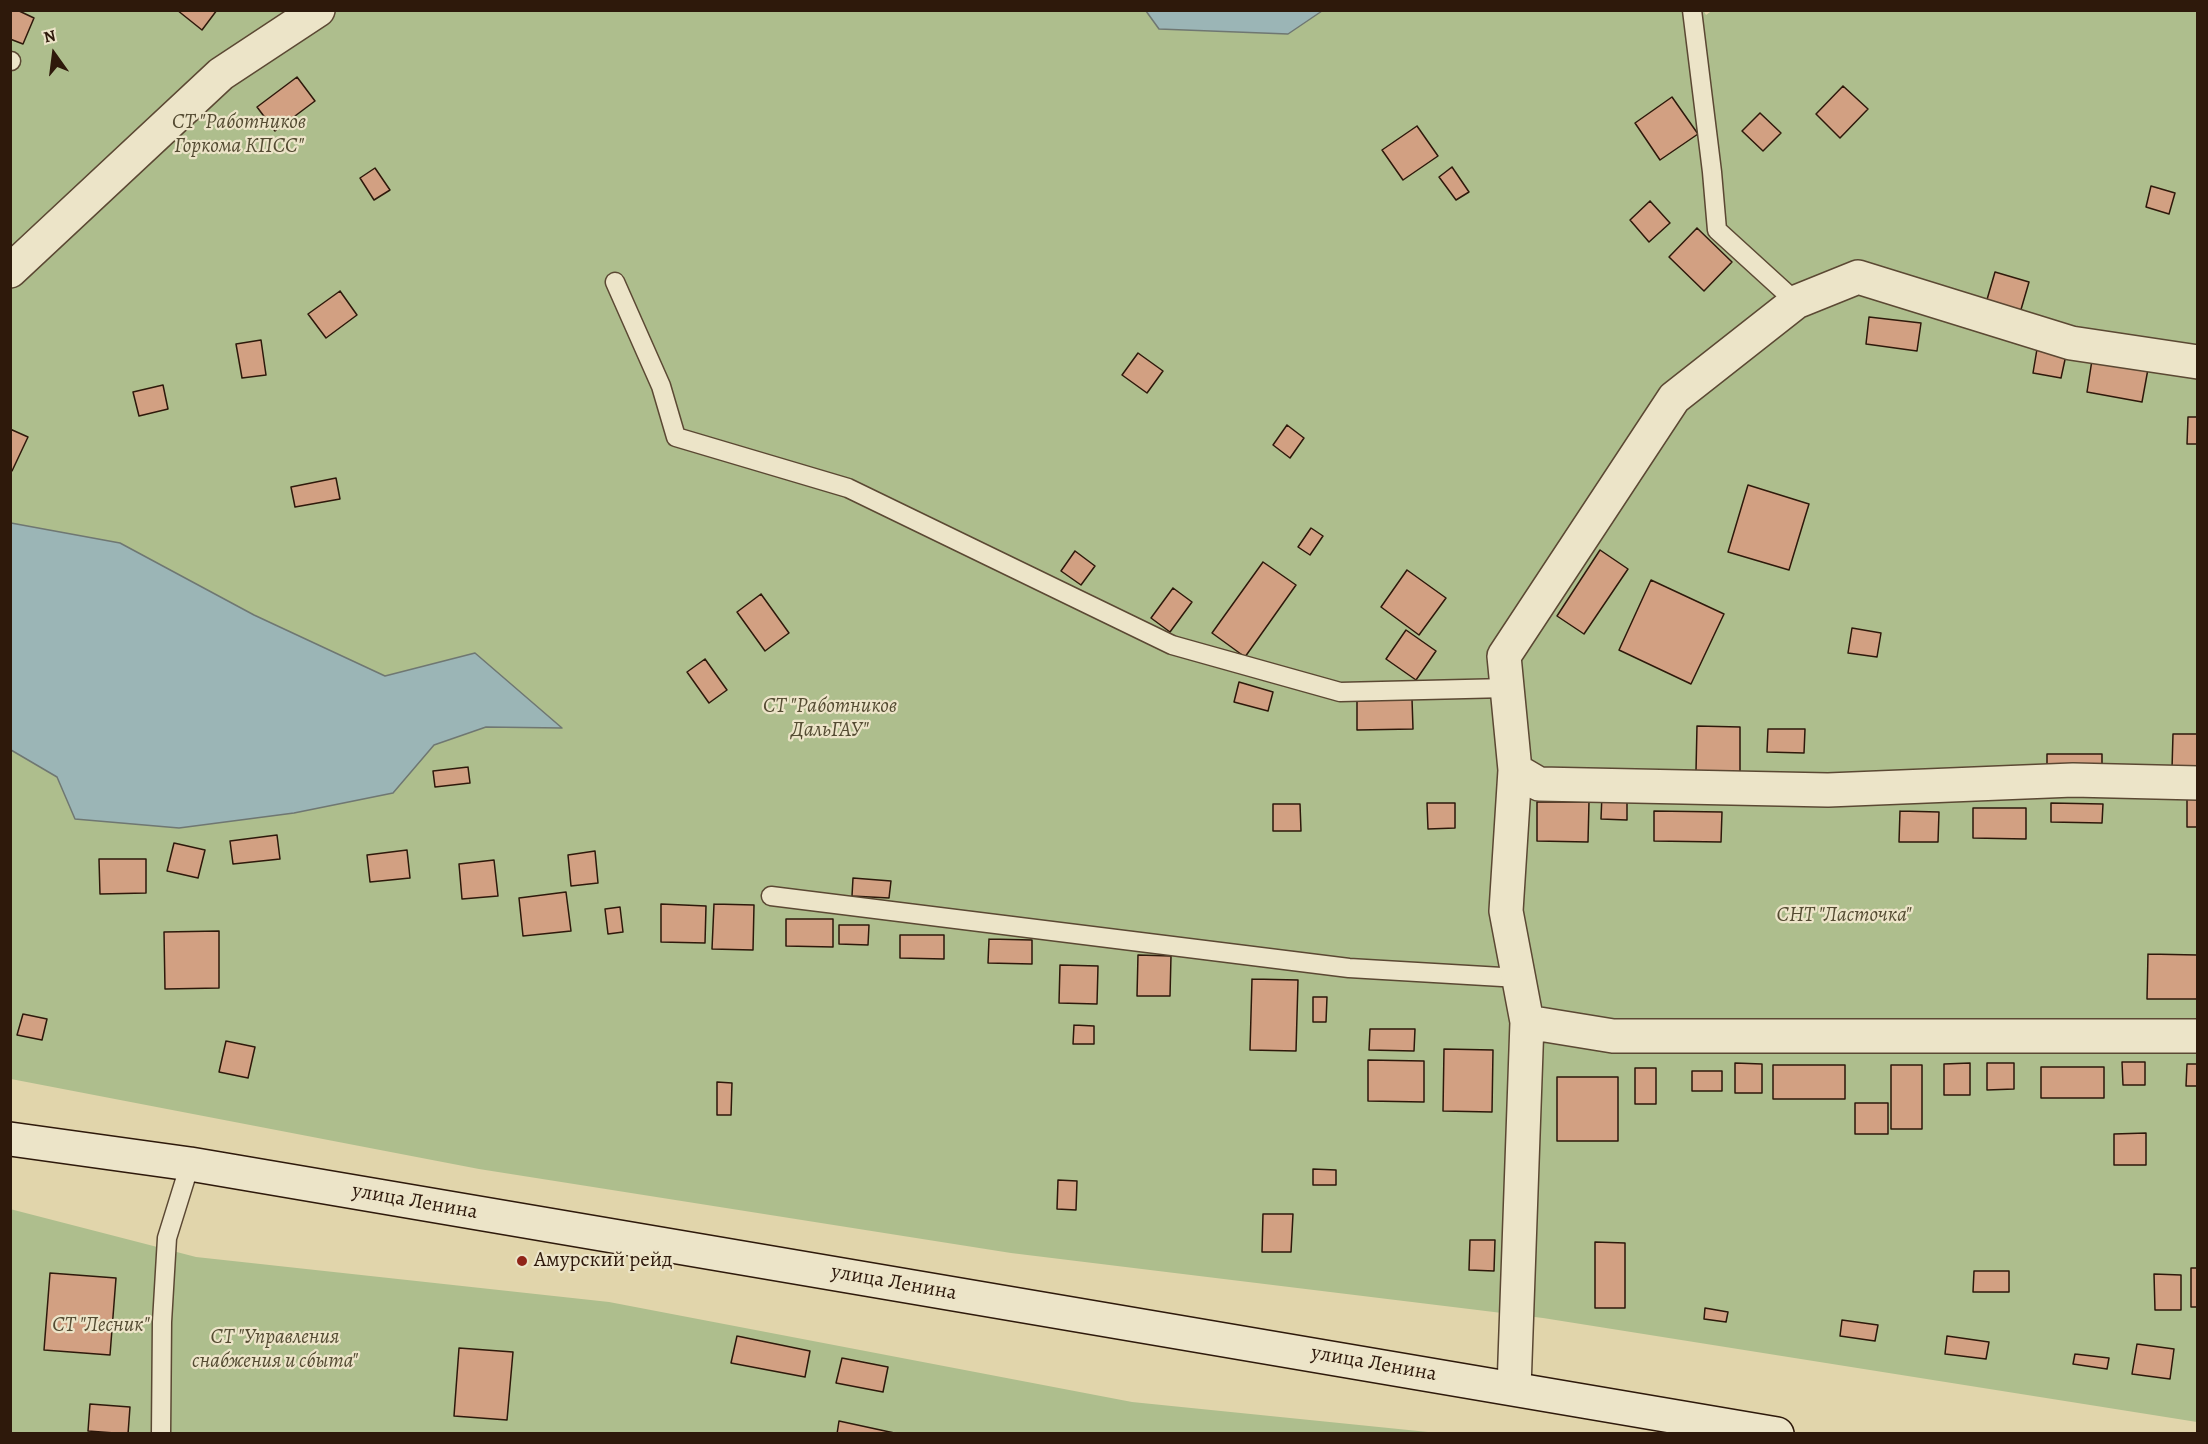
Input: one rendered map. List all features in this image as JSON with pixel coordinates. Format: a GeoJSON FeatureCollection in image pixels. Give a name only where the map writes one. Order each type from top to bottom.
{"type":"FeatureCollection","features":[{"type":"Feature","properties":{"kind":"street"},"geometry":{"type":"LineString","coordinates":[[10,271],[221,74],[318,10]]}},
{"type":"Feature","properties":{"kind":"street"},"geometry":{"type":"LineString","coordinates":[[1514,1388],[1527,1022],[1506,911],[1515,770],[1504,656],[1674,398],[1796,302],[1858,278],[2071,343],[2198,362]]}},
{"type":"Feature","properties":{"kind":"street"},"geometry":{"type":"LineString","coordinates":[[1515,770],[1539,784],[1828,790],[2073,780],[2198,783]]}},
{"type":"Feature","properties":{"kind":"street"},"geometry":{"type":"LineString","coordinates":[[1527,1022],[1613,1036],[2198,1036]]}},
{"type":"Feature","properties":{"kind":"street","name":"улица Ленина"},"geometry":{"type":"LineString","coordinates":[[10,1139],[190,1164],[1777,1434]]}},
{"type":"Feature","properties":{"kind":"lane"},"geometry":{"type":"LineString","coordinates":[[1692,10],[1717,230],[1796,302]]}},
{"type":"Feature","properties":{"kind":"lane"},"geometry":{"type":"LineString","coordinates":[[615,282],[661,386],[676,437],[848,489],[1172,645],[1340,692],[1507,688]]}},
{"type":"Feature","properties":{"kind":"lane"},"geometry":{"type":"LineString","coordinates":[[771,896],[1349,968],[1519,978]]}},
{"type":"Feature","properties":{"kind":"lane"},"geometry":{"type":"LineString","coordinates":[[161,1434],[162,1322],[167,1238],[190,1164]]}},
{"type":"Feature","properties":{"kind":"green space"},"geometry":{"type":"Polygon","coordinates":[[[1703,10],[1706,15],[1713,10],[2197,11],[2197,1422],[1543,1318],[1011,1253],[479,1169],[11,1079],[10,11],[1703,10]]]}},
{"type":"Feature","properties":{"kind":"green space","name":"СТ \"Управления снабжения и сбыта\""},"geometry":{"type":"Polygon","coordinates":[[[10,1209],[196,1257],[609,1302],[1132,1402],[1438,1433],[11,1433],[10,1209]]]}},
{"type":"Feature","properties":{"kind":"water"},"geometry":{"type":"Polygon","coordinates":[[[1146,11],[1322,11],[1288,34],[1159,29],[1146,11]]]}},
{"type":"Feature","properties":{"kind":"water"},"geometry":{"type":"Polygon","coordinates":[[[11,523],[120,543],[254,615],[385,676],[475,653],[562,728],[486,727],[434,745],[393,793],[294,813],[179,828],[75,819],[57,777],[11,750],[11,523]]]}},
{"type":"Feature","properties":{"kind":"building"},"geometry":{"type":"Polygon","coordinates":[[[10,10],[17,10],[34,18],[23,44],[10,39],[10,10]]]}},
{"type":"Feature","properties":{"kind":"building"},"geometry":{"type":"Polygon","coordinates":[[[177,10],[217,10],[202,30],[177,10]]]}},
{"type":"Feature","properties":{"kind":"building"},"geometry":{"type":"Polygon","coordinates":[[[297,77],[315,101],[275,131],[257,107],[297,77]]]}},
{"type":"Feature","properties":{"kind":"building"},"geometry":{"type":"Polygon","coordinates":[[[1843,86],[1868,109],[1840,138],[1816,114],[1843,86]]]}},
{"type":"Feature","properties":{"kind":"building"},"geometry":{"type":"Polygon","coordinates":[[[1672,97],[1698,134],[1660,160],[1635,123],[1672,97]]]}},
{"type":"Feature","properties":{"kind":"building"},"geometry":{"type":"Polygon","coordinates":[[[1760,113],[1781,133],[1763,151],[1742,131],[1760,113]]]}},
{"type":"Feature","properties":{"kind":"building"},"geometry":{"type":"Polygon","coordinates":[[[1417,126],[1438,156],[1403,180],[1382,150],[1417,126]]]}},
{"type":"Feature","properties":{"kind":"building"},"geometry":{"type":"Polygon","coordinates":[[[1452,167],[1469,192],[1456,200],[1439,177],[1452,167]]]}},
{"type":"Feature","properties":{"kind":"building"},"geometry":{"type":"Polygon","coordinates":[[[375,168],[390,190],[374,200],[360,178],[375,168]]]}},
{"type":"Feature","properties":{"kind":"building"},"geometry":{"type":"Polygon","coordinates":[[[2151,186],[2175,193],[2169,214],[2146,207],[2151,186]]]}},
{"type":"Feature","properties":{"kind":"building"},"geometry":{"type":"Polygon","coordinates":[[[1650,201],[1670,223],[1649,242],[1630,220],[1650,201]]]}},
{"type":"Feature","properties":{"kind":"building"},"geometry":{"type":"Polygon","coordinates":[[[1697,228],[1732,262],[1704,291],[1669,257],[1697,228]]]}},
{"type":"Feature","properties":{"kind":"building"},"geometry":{"type":"Polygon","coordinates":[[[1995,272],[2029,282],[2020,313],[1986,303],[1995,272]]]}},
{"type":"Feature","properties":{"kind":"building"},"geometry":{"type":"Polygon","coordinates":[[[340,291],[357,315],[326,338],[308,314],[340,291]]]}},
{"type":"Feature","properties":{"kind":"building"},"geometry":{"type":"Polygon","coordinates":[[[1869,317],[1921,323],[1917,351],[1866,344],[1869,317]]]}},
{"type":"Feature","properties":{"kind":"building"},"geometry":{"type":"Polygon","coordinates":[[[261,340],[266,375],[242,378],[236,344],[261,340]]]}},
{"type":"Feature","properties":{"kind":"building"},"geometry":{"type":"Polygon","coordinates":[[[2037,349],[2066,355],[2061,378],[2033,373],[2037,349]]]}},
{"type":"Feature","properties":{"kind":"building"},"geometry":{"type":"Polygon","coordinates":[[[1138,353],[1163,371],[1147,393],[1122,375],[1138,353]]]}},
{"type":"Feature","properties":{"kind":"building"},"geometry":{"type":"Polygon","coordinates":[[[2092,360],[2148,369],[2142,402],[2087,392],[2092,360]]]}},
{"type":"Feature","properties":{"kind":"building"},"geometry":{"type":"Polygon","coordinates":[[[163,385],[168,409],[139,416],[133,392],[163,385]]]}},
{"type":"Feature","properties":{"kind":"building"},"geometry":{"type":"Polygon","coordinates":[[[2188,417],[2198,417],[2198,444],[2187,444],[2188,417]]]}},
{"type":"Feature","properties":{"kind":"building"},"geometry":{"type":"Polygon","coordinates":[[[1287,425],[1304,438],[1290,458],[1273,445],[1287,425]]]}},
{"type":"Feature","properties":{"kind":"building"},"geometry":{"type":"Polygon","coordinates":[[[10,429],[28,437],[12,471],[10,471],[10,429]]]}},
{"type":"Feature","properties":{"kind":"building"},"geometry":{"type":"Polygon","coordinates":[[[336,478],[340,499],[295,507],[291,487],[336,478]]]}},
{"type":"Feature","properties":{"kind":"building"},"geometry":{"type":"Polygon","coordinates":[[[1748,485],[1809,504],[1789,570],[1728,552],[1748,485]]]}},
{"type":"Feature","properties":{"kind":"building"},"geometry":{"type":"Polygon","coordinates":[[[1311,528],[1323,536],[1310,555],[1298,547],[1311,528]]]}},
{"type":"Feature","properties":{"kind":"building"},"geometry":{"type":"Polygon","coordinates":[[[1600,550],[1628,569],[1584,634],[1557,616],[1600,550]]]}},
{"type":"Feature","properties":{"kind":"building"},"geometry":{"type":"Polygon","coordinates":[[[1075,551],[1095,566],[1081,585],[1061,571],[1075,551]]]}},
{"type":"Feature","properties":{"kind":"building"},"geometry":{"type":"Polygon","coordinates":[[[1263,562],[1296,585],[1245,657],[1212,633],[1263,562]]]}},
{"type":"Feature","properties":{"kind":"building"},"geometry":{"type":"Polygon","coordinates":[[[1407,570],[1446,598],[1419,635],[1381,607],[1407,570]]]}},
{"type":"Feature","properties":{"kind":"building"},"geometry":{"type":"Polygon","coordinates":[[[1651,580],[1724,614],[1691,684],[1619,650],[1651,580]]]}},
{"type":"Feature","properties":{"kind":"building"},"geometry":{"type":"Polygon","coordinates":[[[1173,588],[1192,602],[1170,632],[1151,618],[1173,588]]]}},
{"type":"Feature","properties":{"kind":"building"},"geometry":{"type":"Polygon","coordinates":[[[761,594],[789,633],[765,651],[737,612],[761,594]]]}},
{"type":"Feature","properties":{"kind":"building"},"geometry":{"type":"Polygon","coordinates":[[[1852,628],[1881,633],[1877,657],[1848,653],[1852,628]]]}},
{"type":"Feature","properties":{"kind":"building"},"geometry":{"type":"Polygon","coordinates":[[[1406,630],[1436,651],[1416,680],[1386,659],[1406,630]]]}},
{"type":"Feature","properties":{"kind":"building"},"geometry":{"type":"Polygon","coordinates":[[[705,659],[727,690],[709,703],[687,672],[705,659]]]}},
{"type":"Feature","properties":{"kind":"building"},"geometry":{"type":"Polygon","coordinates":[[[1239,682],[1273,692],[1268,711],[1234,702],[1239,682]]]}},
{"type":"Feature","properties":{"kind":"building"},"geometry":{"type":"Polygon","coordinates":[[[1412,699],[1413,729],[1357,730],[1357,701],[1412,699]]]}},
{"type":"Feature","properties":{"kind":"building"},"geometry":{"type":"Polygon","coordinates":[[[1697,726],[1740,727],[1740,772],[1696,771],[1697,726]]]}},
{"type":"Feature","properties":{"kind":"building"},"geometry":{"type":"Polygon","coordinates":[[[1768,729],[1805,729],[1804,753],[1767,752],[1768,729]]]}},
{"type":"Feature","properties":{"kind":"building"},"geometry":{"type":"Polygon","coordinates":[[[2173,734],[2198,734],[2198,769],[2172,769],[2173,734]]]}},
{"type":"Feature","properties":{"kind":"building"},"geometry":{"type":"Polygon","coordinates":[[[2047,754],[2102,754],[2102,772],[2047,771],[2047,754]]]}},
{"type":"Feature","properties":{"kind":"building"},"geometry":{"type":"Polygon","coordinates":[[[468,767],[470,783],[435,787],[433,771],[468,767]]]}},
{"type":"Feature","properties":{"kind":"building"},"geometry":{"type":"Polygon","coordinates":[[[1602,794],[1627,794],[1627,820],[1601,819],[1602,794]]]}},
{"type":"Feature","properties":{"kind":"building"},"geometry":{"type":"Polygon","coordinates":[[[2187,794],[2198,794],[2198,827],[2187,827],[2187,794]]]}},
{"type":"Feature","properties":{"kind":"building"},"geometry":{"type":"Polygon","coordinates":[[[1537,802],[1589,802],[1588,842],[1537,841],[1537,802]]]}},
{"type":"Feature","properties":{"kind":"building"},"geometry":{"type":"Polygon","coordinates":[[[1427,803],[1455,803],[1455,828],[1428,829],[1427,803]]]}},
{"type":"Feature","properties":{"kind":"building"},"geometry":{"type":"Polygon","coordinates":[[[2051,803],[2103,804],[2102,823],[2051,822],[2051,803]]]}},
{"type":"Feature","properties":{"kind":"building"},"geometry":{"type":"Polygon","coordinates":[[[1273,804],[1300,804],[1301,831],[1273,831],[1273,804]]]}},
{"type":"Feature","properties":{"kind":"building"},"geometry":{"type":"Polygon","coordinates":[[[1973,808],[2026,808],[2026,839],[1973,838],[1973,808]]]}},
{"type":"Feature","properties":{"kind":"building"},"geometry":{"type":"Polygon","coordinates":[[[1654,811],[1722,812],[1721,842],[1654,841],[1654,811]]]}},
{"type":"Feature","properties":{"kind":"building"},"geometry":{"type":"Polygon","coordinates":[[[1900,811],[1939,812],[1938,842],[1899,842],[1900,811]]]}},
{"type":"Feature","properties":{"kind":"building"},"geometry":{"type":"Polygon","coordinates":[[[277,835],[280,859],[233,864],[230,841],[277,835]]]}},
{"type":"Feature","properties":{"kind":"building"},"geometry":{"type":"Polygon","coordinates":[[[174,843],[205,850],[198,878],[167,871],[174,843]]]}},
{"type":"Feature","properties":{"kind":"building"},"geometry":{"type":"Polygon","coordinates":[[[407,850],[410,878],[370,882],[367,855],[407,850]]]}},
{"type":"Feature","properties":{"kind":"building"},"geometry":{"type":"Polygon","coordinates":[[[595,851],[598,883],[571,886],[568,855],[595,851]]]}},
{"type":"Feature","properties":{"kind":"building"},"geometry":{"type":"Polygon","coordinates":[[[99,859],[146,859],[146,893],[100,894],[99,859]]]}},
{"type":"Feature","properties":{"kind":"building"},"geometry":{"type":"Polygon","coordinates":[[[494,860],[498,896],[462,899],[459,864],[494,860]]]}},
{"type":"Feature","properties":{"kind":"building"},"geometry":{"type":"Polygon","coordinates":[[[853,878],[891,881],[889,898],[852,896],[853,878]]]}},
{"type":"Feature","properties":{"kind":"building"},"geometry":{"type":"Polygon","coordinates":[[[566,892],[571,931],[523,936],[519,898],[566,892]]]}},
{"type":"Feature","properties":{"kind":"building"},"geometry":{"type":"Polygon","coordinates":[[[661,904],[706,906],[705,943],[661,942],[661,904]]]}},
{"type":"Feature","properties":{"kind":"building"},"geometry":{"type":"Polygon","coordinates":[[[714,904],[754,905],[753,950],[712,949],[714,904]]]}},
{"type":"Feature","properties":{"kind":"building"},"geometry":{"type":"Polygon","coordinates":[[[620,907],[623,932],[608,934],[605,909],[620,907]]]}},
{"type":"Feature","properties":{"kind":"building"},"geometry":{"type":"Polygon","coordinates":[[[786,919],[833,919],[833,947],[786,946],[786,919]]]}},
{"type":"Feature","properties":{"kind":"building"},"geometry":{"type":"Polygon","coordinates":[[[839,925],[869,925],[868,945],[839,944],[839,925]]]}},
{"type":"Feature","properties":{"kind":"building"},"geometry":{"type":"Polygon","coordinates":[[[219,931],[219,988],[165,989],[164,932],[219,931]]]}},
{"type":"Feature","properties":{"kind":"building"},"geometry":{"type":"Polygon","coordinates":[[[900,935],[944,935],[944,959],[900,958],[900,935]]]}},
{"type":"Feature","properties":{"kind":"building"},"geometry":{"type":"Polygon","coordinates":[[[989,939],[1032,940],[1032,964],[988,963],[989,939]]]}},
{"type":"Feature","properties":{"kind":"building"},"geometry":{"type":"Polygon","coordinates":[[[2148,954],[2197,955],[2197,999],[2147,999],[2148,954]]]}},
{"type":"Feature","properties":{"kind":"building"},"geometry":{"type":"Polygon","coordinates":[[[1138,955],[1171,956],[1170,996],[1137,996],[1138,955]]]}},
{"type":"Feature","properties":{"kind":"building"},"geometry":{"type":"Polygon","coordinates":[[[1060,965],[1098,966],[1097,1004],[1059,1003],[1060,965]]]}},
{"type":"Feature","properties":{"kind":"building"},"geometry":{"type":"Polygon","coordinates":[[[1252,979],[1298,980],[1296,1051],[1250,1050],[1252,979]]]}},
{"type":"Feature","properties":{"kind":"building"},"geometry":{"type":"Polygon","coordinates":[[[1313,997],[1327,997],[1326,1022],[1313,1022],[1313,997]]]}},
{"type":"Feature","properties":{"kind":"building"},"geometry":{"type":"Polygon","coordinates":[[[23,1014],[47,1019],[42,1040],[17,1035],[23,1014]]]}},
{"type":"Feature","properties":{"kind":"building"},"geometry":{"type":"Polygon","coordinates":[[[1074,1025],[1094,1026],[1094,1044],[1073,1044],[1074,1025]]]}},
{"type":"Feature","properties":{"kind":"building"},"geometry":{"type":"Polygon","coordinates":[[[1370,1029],[1415,1029],[1414,1051],[1369,1050],[1370,1029]]]}},
{"type":"Feature","properties":{"kind":"building"},"geometry":{"type":"Polygon","coordinates":[[[226,1041],[255,1047],[248,1078],[219,1072],[226,1041]]]}},
{"type":"Feature","properties":{"kind":"building"},"geometry":{"type":"Polygon","coordinates":[[[1444,1049],[1493,1050],[1492,1112],[1443,1111],[1444,1049]]]}},
{"type":"Feature","properties":{"kind":"building"},"geometry":{"type":"Polygon","coordinates":[[[1368,1060],[1424,1061],[1424,1102],[1368,1101],[1368,1060]]]}},
{"type":"Feature","properties":{"kind":"building"},"geometry":{"type":"Polygon","coordinates":[[[2122,1062],[2145,1062],[2145,1085],[2123,1085],[2122,1062]]]}},
{"type":"Feature","properties":{"kind":"building"},"geometry":{"type":"Polygon","coordinates":[[[1735,1063],[1762,1064],[1762,1093],[1735,1093],[1735,1063]]]}},
{"type":"Feature","properties":{"kind":"building"},"geometry":{"type":"Polygon","coordinates":[[[1970,1063],[1970,1095],[1944,1095],[1944,1064],[1970,1063]]]}},
{"type":"Feature","properties":{"kind":"building"},"geometry":{"type":"Polygon","coordinates":[[[1987,1063],[2014,1063],[2014,1089],[1987,1090],[1987,1063]]]}},
{"type":"Feature","properties":{"kind":"building"},"geometry":{"type":"Polygon","coordinates":[[[2187,1064],[2198,1064],[2198,1086],[2186,1086],[2187,1064]]]}},
{"type":"Feature","properties":{"kind":"building"},"geometry":{"type":"Polygon","coordinates":[[[1773,1065],[1845,1065],[1845,1099],[1773,1099],[1773,1065]]]}},
{"type":"Feature","properties":{"kind":"building"},"geometry":{"type":"Polygon","coordinates":[[[1891,1065],[1922,1065],[1922,1129],[1891,1129],[1891,1065]]]}},
{"type":"Feature","properties":{"kind":"building"},"geometry":{"type":"Polygon","coordinates":[[[2041,1067],[2104,1067],[2104,1098],[2041,1098],[2041,1067]]]}},
{"type":"Feature","properties":{"kind":"building"},"geometry":{"type":"Polygon","coordinates":[[[1635,1068],[1656,1068],[1656,1104],[1635,1104],[1635,1068]]]}},
{"type":"Feature","properties":{"kind":"building"},"geometry":{"type":"Polygon","coordinates":[[[1692,1071],[1722,1071],[1722,1091],[1692,1091],[1692,1071]]]}},
{"type":"Feature","properties":{"kind":"building"},"geometry":{"type":"Polygon","coordinates":[[[1557,1077],[1618,1077],[1618,1141],[1557,1141],[1557,1077]]]}},
{"type":"Feature","properties":{"kind":"building"},"geometry":{"type":"Polygon","coordinates":[[[717,1082],[732,1083],[731,1115],[717,1115],[717,1082]]]}},
{"type":"Feature","properties":{"kind":"building"},"geometry":{"type":"Polygon","coordinates":[[[1855,1103],[1888,1103],[1888,1134],[1855,1134],[1855,1103]]]}},
{"type":"Feature","properties":{"kind":"building"},"geometry":{"type":"Polygon","coordinates":[[[2146,1133],[2146,1165],[2114,1165],[2114,1134],[2146,1133]]]}},
{"type":"Feature","properties":{"kind":"building"},"geometry":{"type":"Polygon","coordinates":[[[1313,1169],[1336,1170],[1336,1185],[1313,1185],[1313,1169]]]}},
{"type":"Feature","properties":{"kind":"building"},"geometry":{"type":"Polygon","coordinates":[[[1058,1180],[1077,1181],[1076,1210],[1057,1209],[1058,1180]]]}},
{"type":"Feature","properties":{"kind":"building"},"geometry":{"type":"Polygon","coordinates":[[[1263,1214],[1293,1214],[1291,1252],[1262,1252],[1263,1214]]]}},
{"type":"Feature","properties":{"kind":"building"},"geometry":{"type":"Polygon","coordinates":[[[1470,1240],[1495,1240],[1494,1271],[1469,1270],[1470,1240]]]}},
{"type":"Feature","properties":{"kind":"building"},"geometry":{"type":"Polygon","coordinates":[[[1595,1242],[1625,1243],[1625,1308],[1595,1308],[1595,1242]]]}},
{"type":"Feature","properties":{"kind":"building"},"geometry":{"type":"Polygon","coordinates":[[[2191,1268],[2198,1268],[2198,1307],[2191,1307],[2191,1268]]]}},
{"type":"Feature","properties":{"kind":"building"},"geometry":{"type":"Polygon","coordinates":[[[1974,1271],[2009,1271],[2009,1292],[1973,1292],[1974,1271]]]}},
{"type":"Feature","properties":{"kind":"building"},"geometry":{"type":"Polygon","coordinates":[[[50,1273],[116,1278],[110,1355],[44,1350],[50,1273]]]}},
{"type":"Feature","properties":{"kind":"building"},"geometry":{"type":"Polygon","coordinates":[[[2154,1274],[2181,1275],[2181,1310],[2155,1310],[2154,1274]]]}},
{"type":"Feature","properties":{"kind":"building"},"geometry":{"type":"Polygon","coordinates":[[[1705,1308],[1728,1312],[1726,1322],[1704,1319],[1705,1308]]]}},
{"type":"Feature","properties":{"kind":"building"},"geometry":{"type":"Polygon","coordinates":[[[1842,1320],[1878,1325],[1875,1341],[1840,1336],[1842,1320]]]}},
{"type":"Feature","properties":{"kind":"building"},"geometry":{"type":"Polygon","coordinates":[[[737,1336],[810,1351],[805,1377],[731,1363],[737,1336]]]}},
{"type":"Feature","properties":{"kind":"building"},"geometry":{"type":"Polygon","coordinates":[[[1947,1336],[1989,1342],[1986,1359],[1945,1354],[1947,1336]]]}},
{"type":"Feature","properties":{"kind":"building"},"geometry":{"type":"Polygon","coordinates":[[[2137,1344],[2174,1349],[2170,1379],[2132,1374],[2137,1344]]]}},
{"type":"Feature","properties":{"kind":"building"},"geometry":{"type":"Polygon","coordinates":[[[459,1348],[513,1352],[507,1420],[454,1416],[459,1348]]]}},
{"type":"Feature","properties":{"kind":"building"},"geometry":{"type":"Polygon","coordinates":[[[2075,1354],[2109,1358],[2107,1369],[2073,1364],[2075,1354]]]}},
{"type":"Feature","properties":{"kind":"building"},"geometry":{"type":"Polygon","coordinates":[[[842,1358],[888,1367],[883,1392],[836,1383],[842,1358]]]}},
{"type":"Feature","properties":{"kind":"building"},"geometry":{"type":"Polygon","coordinates":[[[90,1404],[130,1407],[128,1434],[88,1431],[90,1404]]]}},
{"type":"Feature","properties":{"kind":"building"},"geometry":{"type":"Polygon","coordinates":[[[839,1421],[899,1434],[837,1434],[839,1421]]]}},
{"type":"Feature","properties":{"kind":"place","name":"Амурский рейд"},"geometry":{"type":"Point","coordinates":[522,1261]}},
{"type":"Feature","properties":{"kind":"park label","name":"СТ \"Работников Горкома КПСС\""},"geometry":{"type":"Point","coordinates":[239,135]}},
{"type":"Feature","properties":{"kind":"park label","name":"СТ \"Работников ДальГАУ\""},"geometry":{"type":"Point","coordinates":[830,719]}},
{"type":"Feature","properties":{"kind":"park label","name":"СНТ \"Ласточка\""},"geometry":{"type":"Point","coordinates":[1844,916]}},
{"type":"Feature","properties":{"kind":"park label","name":"СТ \"Лесник\""},"geometry":{"type":"Point","coordinates":[101,1326]}}]}
